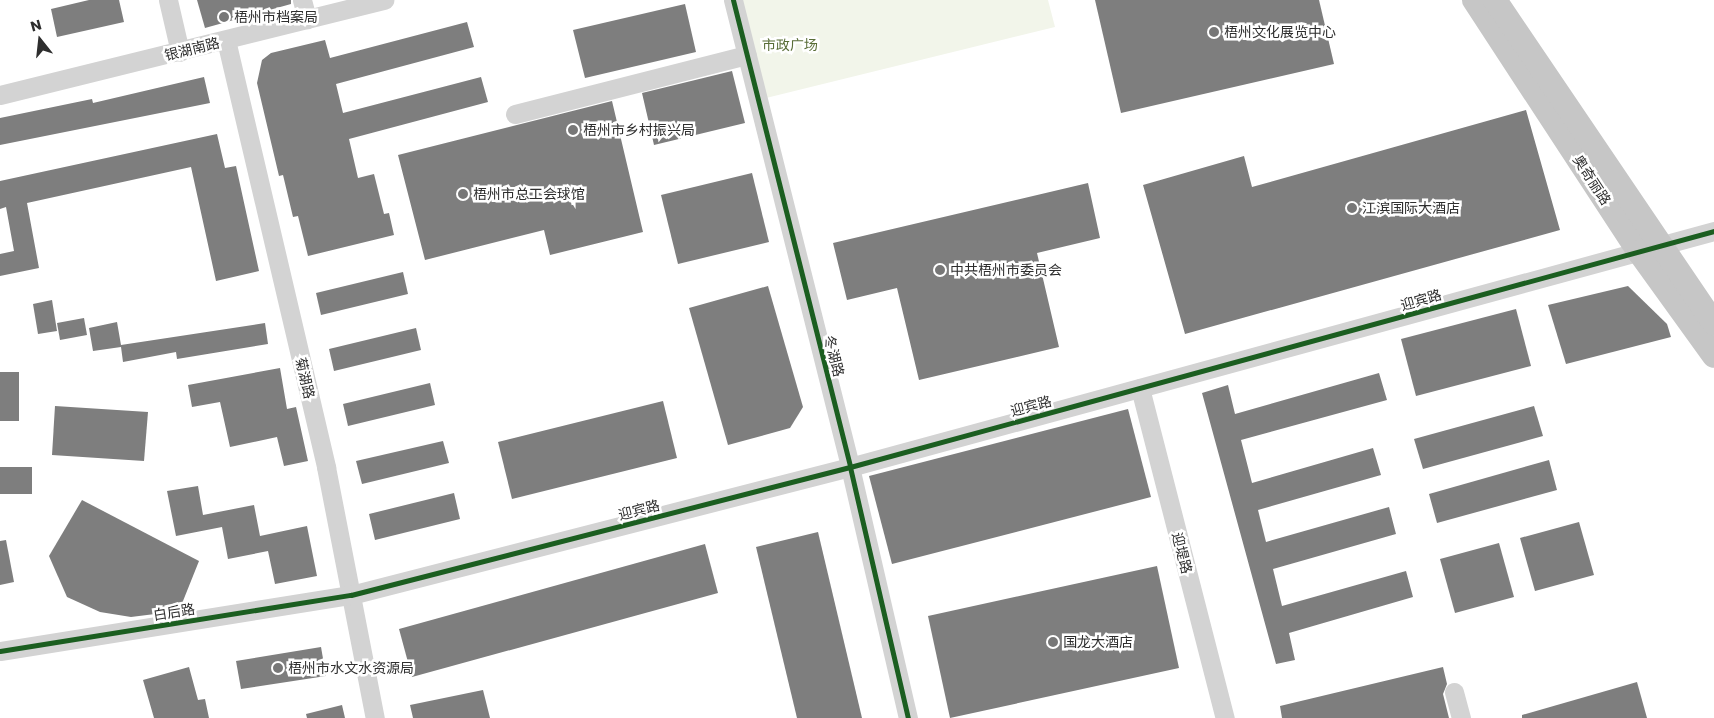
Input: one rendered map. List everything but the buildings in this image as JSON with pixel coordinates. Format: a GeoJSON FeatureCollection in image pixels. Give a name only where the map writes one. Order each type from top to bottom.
{"type":"FeatureCollection","features":[{"type":"Feature","properties":{"kind":"main road","name":"奥奇丽路"},"geometry":{"type":"LineString","coordinates":[[1474,0],[1650,249],[1714,324]]}},
{"type":"Feature","properties":{"kind":"main road","name":"奥奇丽路"},"geometry":{"type":"LineString","coordinates":[[1495,0],[1650,249],[1714,356]]}},
{"type":"Feature","properties":{"kind":"street"},"geometry":{"type":"LineString","coordinates":[[168,0],[180,52]]}},
{"type":"Feature","properties":{"kind":"street"},"geometry":{"type":"LineString","coordinates":[[302,0],[307,19]]}},
{"type":"Feature","properties":{"kind":"street","name":"银湖南路"},"geometry":{"type":"LineString","coordinates":[[0,94],[180,52],[384,0]]}},
{"type":"Feature","properties":{"kind":"street","name":"冬湖路"},"geometry":{"type":"LineString","coordinates":[[733,0],[850,468],[908,718]]}},
{"type":"Feature","properties":{"kind":"street","name":"菊湖路"},"geometry":{"type":"LineString","coordinates":[[226,40],[324,458],[375,718]]}},
{"type":"Feature","properties":{"kind":"street"},"geometry":{"type":"LineString","coordinates":[[515,114],[747,56]]}},
{"type":"Feature","properties":{"kind":"street","name":"迎宾路"},"geometry":{"type":"LineString","coordinates":[[351,595],[850,468],[1714,231]]}},
{"type":"Feature","properties":{"kind":"street","name":"迎堤路"},"geometry":{"type":"LineString","coordinates":[[1140,388],[1224,718]]}},
{"type":"Feature","properties":{"kind":"street","name":"白后路"},"geometry":{"type":"LineString","coordinates":[[0,651],[351,595]]}},
{"type":"Feature","properties":{"kind":"street"},"geometry":{"type":"LineString","coordinates":[[1454,692],[1461,718]]}},
{"type":"Feature","properties":{"kind":"green space","name":"市政广场"},"geometry":{"type":"Polygon","coordinates":[[[733,0],[1048,0],[1055,27],[758,100],[733,0]]]}},
{"type":"Feature","properties":{"kind":"cycle path"},"geometry":{"type":"LineString","coordinates":[[733,0],[850,467],[908,718]]}},
{"type":"Feature","properties":{"kind":"cycle path"},"geometry":{"type":"LineString","coordinates":[[0,651],[351,595],[850,467],[1714,231]]}},
{"type":"Feature","properties":{"kind":"place","name":"梧州市档案局"},"geometry":{"type":"Point","coordinates":[224,17]}},
{"type":"Feature","properties":{"kind":"place","name":"梧州文化展览中心"},"geometry":{"type":"Point","coordinates":[1214,32]}},
{"type":"Feature","properties":{"kind":"place","name":"梧州市乡村振兴局"},"geometry":{"type":"Point","coordinates":[573,130]}},
{"type":"Feature","properties":{"kind":"place","name":"梧州市总工会球馆"},"geometry":{"type":"Point","coordinates":[463,194]}},
{"type":"Feature","properties":{"kind":"place","name":"江滨国际大酒店"},"geometry":{"type":"Point","coordinates":[1352,208]}},
{"type":"Feature","properties":{"kind":"place","name":"中共梧州市委员会"},"geometry":{"type":"Point","coordinates":[940,270]}},
{"type":"Feature","properties":{"kind":"place","name":"国龙大酒店"},"geometry":{"type":"Point","coordinates":[1053,642]}},
{"type":"Feature","properties":{"kind":"place","name":"梧州市水文水资源局"},"geometry":{"type":"Point","coordinates":[278,668]}}]}
